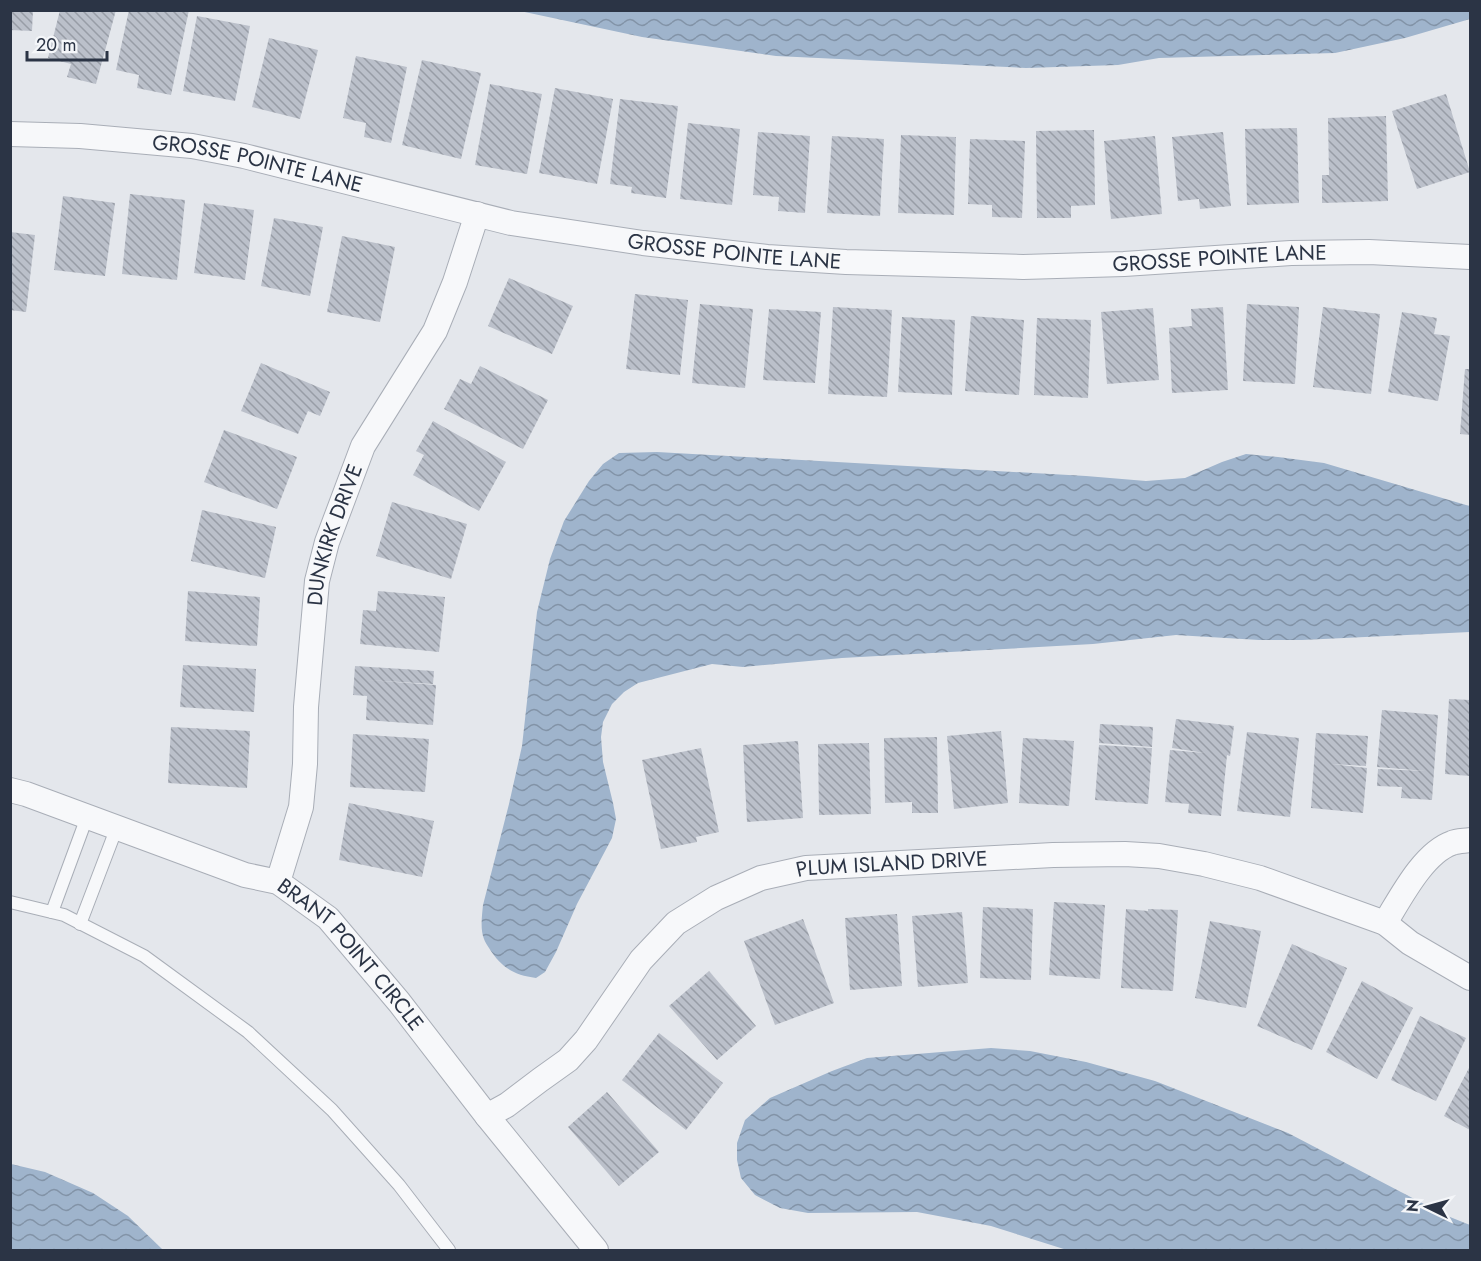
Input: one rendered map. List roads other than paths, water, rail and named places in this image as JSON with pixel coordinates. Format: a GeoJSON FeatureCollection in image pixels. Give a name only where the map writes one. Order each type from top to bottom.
{"type":"FeatureCollection","features":[{"type":"Feature","properties":{"kind":"street","name":"GROSSE POINTE LANE"},"geometry":{"type":"LineString","coordinates":[[10,134],[80,136],[192,146],[244,156],[511,223],[643,243],[767,257],[846,262],[1023,267],[1124,264],[1291,253],[1369,252],[1470,257]]}},
{"type":"Feature","properties":{"kind":"street","name":"DUNKIRK DRIVE"},"geometry":{"type":"LineString","coordinates":[[278,882],[301,807],[305,764],[306,707],[317,581],[327,542],[363,446],[435,331],[456,282],[477,214]]}},
{"type":"Feature","properties":{"kind":"street","name":"BRANT POINT CIRCLE"},"geometry":{"type":"LineString","coordinates":[[10,790],[245,875],[278,882],[328,918],[399,1002],[596,1251]]}},
{"type":"Feature","properties":{"kind":"street"},"geometry":{"type":"LineString","coordinates":[[1385,923],[1421,867],[1434,853],[1450,844],[1470,840]]}},
{"type":"Feature","properties":{"kind":"street","name":"PLUM ISLAND DRIVE"},"geometry":{"type":"LineString","coordinates":[[487,1116],[507,1106],[568,1060],[586,1040],[641,960],[676,923],[716,898],[761,878],[806,867],[1053,855],[1159,856],[1260,878],[1385,923],[1410,943],[1470,978]]}},
{"type":"Feature","properties":{"kind":"lane"},"geometry":{"type":"LineString","coordinates":[[52,912],[87,816]]}},
{"type":"Feature","properties":{"kind":"lane"},"geometry":{"type":"LineString","coordinates":[[80,924],[117,828]]}},
{"type":"Feature","properties":{"kind":"lane"},"geometry":{"type":"LineString","coordinates":[[10,902],[64,915],[144,956],[248,1032],[332,1110],[399,1185],[448,1251]]}},
{"type":"Feature","properties":{"kind":"water"},"geometry":{"type":"Polygon","coordinates":[[[1470,10],[1470,19],[1405,38],[1335,53],[1159,58],[1118,65],[1026,68],[776,56],[642,37],[520,11],[1470,10]]]}},
{"type":"Feature","properties":{"kind":"water"},"geometry":{"type":"Polygon","coordinates":[[[657,452],[1146,481],[1185,478],[1246,454],[1324,463],[1470,506],[1470,632],[1302,640],[1176,635],[1093,644],[842,658],[743,667],[712,664],[638,683],[612,704],[603,722],[601,737],[603,762],[616,819],[612,838],[545,972],[536,978],[528,977],[508,969],[494,955],[484,939],[482,918],[483,905],[522,746],[537,612],[550,559],[564,521],[589,481],[603,464],[619,453],[657,452]]]}},
{"type":"Feature","properties":{"kind":"water"},"geometry":{"type":"Polygon","coordinates":[[[991,1048],[1030,1051],[1086,1062],[1155,1081],[1288,1133],[1445,1215],[1470,1225],[1470,1250],[1067,1250],[991,1226],[917,1212],[808,1213],[780,1208],[755,1195],[741,1178],[737,1160],[737,1143],[745,1120],[770,1098],[867,1058],[991,1048]]]}},
{"type":"Feature","properties":{"kind":"water"},"geometry":{"type":"Polygon","coordinates":[[[11,1164],[45,1172],[93,1193],[128,1216],[163,1250],[11,1250],[11,1164]]]}}]}
